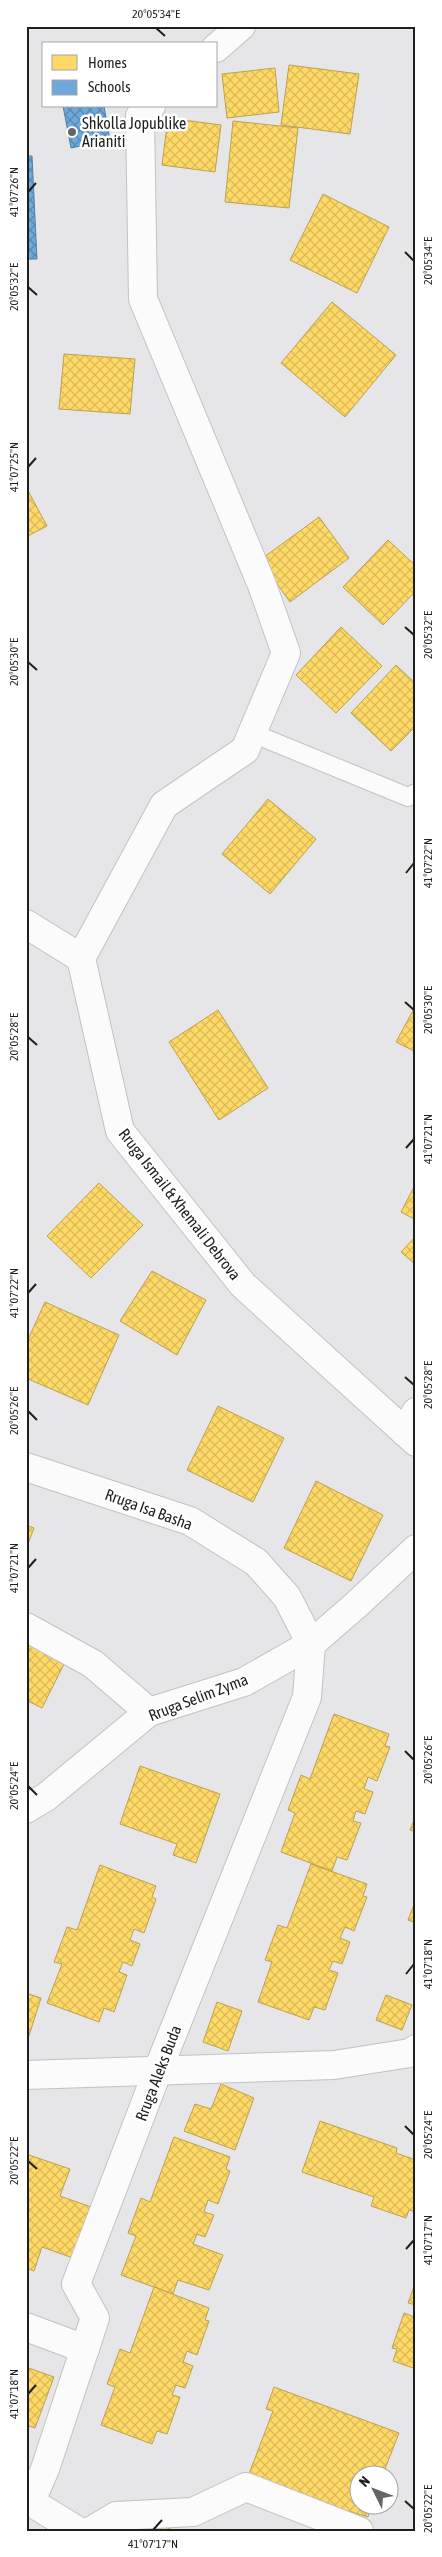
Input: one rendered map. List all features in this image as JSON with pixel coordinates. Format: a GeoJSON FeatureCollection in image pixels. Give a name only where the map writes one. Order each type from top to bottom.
{"type":"FeatureCollection","features":[{"type":"Feature","properties":{"kind":"street"},"geometry":{"type":"LineString","coordinates":[[218,46],[241,26]]}},
{"type":"Feature","properties":{"kind":"street"},"geometry":{"type":"LineString","coordinates":[[26,924],[81,958],[164,805],[244,750],[286,653],[258,576],[143,299],[140,116],[150,108]]}},
{"type":"Feature","properties":{"kind":"street","name":"Rruga Ismail & Xhemali Debrova"},"geometry":{"type":"LineString","coordinates":[[81,958],[120,1131],[243,1285],[412,1429]]}},
{"type":"Feature","properties":{"kind":"street","name":"Rruga Isa Basha"},"geometry":{"type":"LineString","coordinates":[[26,1467],[190,1521],[256,1562],[287,1596],[311,1644]]}},
{"type":"Feature","properties":{"kind":"street","name":"Rruga Selim Zyma"},"geometry":{"type":"LineString","coordinates":[[26,1809],[46,1797],[149,1712],[244,1682],[311,1644],[416,1549]]}},
{"type":"Feature","properties":{"kind":"street"},"geometry":{"type":"LineString","coordinates":[[26,1627],[93,1664],[149,1712]]}},
{"type":"Feature","properties":{"kind":"street","name":"Rruga Aleks Buda"},"geometry":{"type":"LineString","coordinates":[[29,2500],[45,2469],[95,2318],[76,2284],[158,2070],[307,1698],[311,1644]]}},
{"type":"Feature","properties":{"kind":"street"},"geometry":{"type":"LineString","coordinates":[[26,2075],[334,2065],[410,2053],[416,2050]]}},
{"type":"Feature","properties":{"kind":"street"},"geometry":{"type":"LineString","coordinates":[[26,2327],[85,2349]]}},
{"type":"Feature","properties":{"kind":"street"},"geometry":{"type":"LineString","coordinates":[[91,2531],[116,2516],[193,2512],[246,2487],[359,2531]]}},
{"type":"Feature","properties":{"kind":"street"},"geometry":{"type":"LineString","coordinates":[[29,2500],[78,2531]]}},
{"type":"Feature","properties":{"kind":"lane"},"geometry":{"type":"LineString","coordinates":[[252,733],[408,797],[416,793]]}},
{"type":"Feature","properties":{"kind":"building: Homes"},"geometry":{"type":"Polygon","coordinates":[[[289,65],[359,74],[350,134],[281,125],[289,65]]]}},
{"type":"Feature","properties":{"kind":"building: Homes"},"geometry":{"type":"Polygon","coordinates":[[[275,68],[279,112],[227,118],[222,74],[275,68]]]}},
{"type":"Feature","properties":{"kind":"building: Homes"},"geometry":{"type":"Polygon","coordinates":[[[168,118],[221,125],[215,172],[162,165],[168,118]]]}},
{"type":"Feature","properties":{"kind":"building: Homes"},"geometry":{"type":"Polygon","coordinates":[[[233,121],[298,128],[289,208],[225,202],[233,121]]]}},
{"type":"Feature","properties":{"kind":"building: Homes"},"geometry":{"type":"Polygon","coordinates":[[[323,194],[389,227],[357,293],[290,260],[323,194]]]}},
{"type":"Feature","properties":{"kind":"building: Homes"},"geometry":{"type":"Polygon","coordinates":[[[332,302],[396,355],[345,417],[281,363],[332,302]]]}},
{"type":"Feature","properties":{"kind":"building: Homes"},"geometry":{"type":"Polygon","coordinates":[[[64,354],[135,359],[130,414],[59,409],[64,354]]]}},
{"type":"Feature","properties":{"kind":"building: Homes"},"geometry":{"type":"Polygon","coordinates":[[[26,487],[47,526],[26,537],[26,487]]]}},
{"type":"Feature","properties":{"kind":"building: Homes"},"geometry":{"type":"Polygon","coordinates":[[[319,517],[349,558],[290,602],[260,560],[319,517]]]}},
{"type":"Feature","properties":{"kind":"building: Homes"},"geometry":{"type":"Polygon","coordinates":[[[388,540],[416,566],[416,591],[383,625],[343,587],[388,540]]]}},
{"type":"Feature","properties":{"kind":"building: Homes"},"geometry":{"type":"Polygon","coordinates":[[[341,627],[382,666],[336,713],[296,675],[341,627]]]}},
{"type":"Feature","properties":{"kind":"building: Homes"},"geometry":{"type":"Polygon","coordinates":[[[396,665],[416,684],[416,726],[391,751],[351,713],[396,665]]]}},
{"type":"Feature","properties":{"kind":"building: Homes"},"geometry":{"type":"Polygon","coordinates":[[[268,799],[316,839],[270,894],[222,854],[268,799]]]}},
{"type":"Feature","properties":{"kind":"building: Homes"},"geometry":{"type":"Polygon","coordinates":[[[416,1005],[416,1052],[396,1042],[416,1005]]]}},
{"type":"Feature","properties":{"kind":"building: Homes"},"geometry":{"type":"Polygon","coordinates":[[[218,1010],[268,1088],[219,1120],[169,1042],[218,1010]]]}},
{"type":"Feature","properties":{"kind":"building: Homes"},"geometry":{"type":"Polygon","coordinates":[[[99,1183],[143,1225],[91,1278],[47,1236],[99,1183]]]}},
{"type":"Feature","properties":{"kind":"building: Homes"},"geometry":{"type":"Polygon","coordinates":[[[416,1183],[416,1220],[401,1212],[416,1183]]]}},
{"type":"Feature","properties":{"kind":"building: Homes"},"geometry":{"type":"Polygon","coordinates":[[[416,1236],[416,1265],[401,1252],[416,1236]]]}},
{"type":"Feature","properties":{"kind":"building: Homes"},"geometry":{"type":"Polygon","coordinates":[[[152,1271],[206,1300],[177,1355],[120,1321],[152,1271]]]}},
{"type":"Feature","properties":{"kind":"building: Homes"},"geometry":{"type":"Polygon","coordinates":[[[45,1302],[119,1335],[88,1405],[26,1378],[26,1344],[45,1302]]]}},
{"type":"Feature","properties":{"kind":"building: Homes"},"geometry":{"type":"Polygon","coordinates":[[[218,1406],[284,1438],[253,1502],[187,1470],[218,1406]]]}},
{"type":"Feature","properties":{"kind":"building: Homes"},"geometry":{"type":"Polygon","coordinates":[[[316,1481],[383,1515],[351,1581],[284,1548],[316,1481]]]}},
{"type":"Feature","properties":{"kind":"building: Homes"},"geometry":{"type":"Polygon","coordinates":[[[26,1525],[34,1528],[26,1549],[26,1525]]]}},
{"type":"Feature","properties":{"kind":"building: Homes"},"geometry":{"type":"Polygon","coordinates":[[[26,1636],[68,1656],[42,1708],[26,1700],[26,1636]]]}},
{"type":"Feature","properties":{"kind":"building: Homes"},"geometry":{"type":"Polygon","coordinates":[[[334,1714],[389,1734],[385,1746],[390,1747],[377,1781],[368,1777],[364,1789],[373,1792],[365,1814],[356,1811],[353,1821],[361,1823],[347,1860],[337,1857],[332,1871],[281,1852],[295,1813],[288,1810],[301,1775],[310,1779],[334,1714]]]}},
{"type":"Feature","properties":{"kind":"building: Homes"},"geometry":{"type":"Polygon","coordinates":[[[140,1766],[220,1794],[196,1863],[173,1855],[177,1844],[120,1824],[140,1766]]]}},
{"type":"Feature","properties":{"kind":"building: Homes"},"geometry":{"type":"Polygon","coordinates":[[[416,1815],[416,1832],[410,1830],[416,1815]]]}},
{"type":"Feature","properties":{"kind":"building: Homes"},"geometry":{"type":"Polygon","coordinates":[[[311,1864],[367,1884],[363,1896],[367,1897],[354,1931],[345,1927],[340,1938],[350,1942],[342,1964],[333,1961],[329,1970],[338,1973],[325,2010],[314,2007],[309,2020],[258,2002],[272,1962],[265,1960],[278,1925],[287,1928],[311,1864]]]}},
{"type":"Feature","properties":{"kind":"building: Homes"},"geometry":{"type":"Polygon","coordinates":[[[100,1865],[156,1886],[152,1897],[156,1899],[144,1933],[134,1929],[130,1940],[140,1944],[132,1966],[123,1962],[119,1972],[127,1975],[114,2012],[104,2008],[99,2022],[47,2003],[62,1964],[54,1962],[67,1927],[77,1930],[100,1865]]]}},
{"type":"Feature","properties":{"kind":"building: Homes"},"geometry":{"type":"Polygon","coordinates":[[[416,1899],[416,1923],[408,1920],[416,1899]]]}},
{"type":"Feature","properties":{"kind":"building: Homes"},"geometry":{"type":"Polygon","coordinates":[[[26,1993],[41,1998],[26,2045],[26,1993]]]}},
{"type":"Feature","properties":{"kind":"building: Homes"},"geometry":{"type":"Polygon","coordinates":[[[386,1995],[412,2005],[402,2030],[376,2020],[386,1995]]]}},
{"type":"Feature","properties":{"kind":"building: Homes"},"geometry":{"type":"Polygon","coordinates":[[[217,2002],[242,2011],[228,2051],[203,2042],[217,2002]]]}},
{"type":"Feature","properties":{"kind":"building: Homes"},"geometry":{"type":"Polygon","coordinates":[[[221,2084],[254,2098],[235,2150],[184,2131],[195,2104],[211,2109],[221,2084]]]}},
{"type":"Feature","properties":{"kind":"building: Homes"},"geometry":{"type":"Polygon","coordinates":[[[320,2121],[397,2148],[396,2153],[416,2160],[416,2212],[409,2210],[406,2218],[371,2206],[374,2197],[302,2172],[320,2121]]]}},
{"type":"Feature","properties":{"kind":"building: Homes"},"geometry":{"type":"Polygon","coordinates":[[[174,2137],[230,2157],[226,2169],[230,2171],[218,2204],[208,2200],[204,2212],[214,2215],[205,2237],[197,2234],[193,2244],[223,2255],[209,2290],[178,2280],[173,2294],[121,2275],[136,2236],[128,2233],[141,2198],[150,2202],[174,2137]]]}},
{"type":"Feature","properties":{"kind":"building: Homes"},"geometry":{"type":"Polygon","coordinates":[[[26,2154],[70,2169],[60,2196],[91,2207],[73,2258],[42,2247],[34,2271],[26,2268],[26,2154]]]}},
{"type":"Feature","properties":{"kind":"building: Homes"},"geometry":{"type":"Polygon","coordinates":[[[416,2281],[416,2305],[408,2303],[416,2281]]]}},
{"type":"Feature","properties":{"kind":"building: Homes"},"geometry":{"type":"Polygon","coordinates":[[[154,2287],[209,2308],[205,2320],[209,2321],[197,2355],[187,2351],[183,2362],[193,2366],[185,2388],[176,2385],[172,2395],[180,2397],[167,2434],[157,2431],[152,2444],[101,2425],[115,2387],[107,2384],[120,2349],[130,2353],[154,2287]]]}},
{"type":"Feature","properties":{"kind":"building: Homes"},"geometry":{"type":"Polygon","coordinates":[[[404,2313],[414,2317],[416,2313],[416,2369],[393,2361],[397,2349],[392,2348],[404,2313]]]}},
{"type":"Feature","properties":{"kind":"building: Homes"},"geometry":{"type":"Polygon","coordinates":[[[26,2367],[54,2377],[35,2428],[26,2425],[26,2367]]]}},
{"type":"Feature","properties":{"kind":"building: Homes"},"geometry":{"type":"Polygon","coordinates":[[[274,2387],[399,2433],[387,2464],[350,2464],[350,2512],[348,2511],[346,2516],[247,2479],[273,2411],[266,2409],[274,2387]]]}},
{"type":"Feature","properties":{"kind":"building: Homes"},"geometry":{"type":"Polygon","coordinates":[[[358,2514],[369,2514],[368,2517],[358,2514]]]}},
{"type":"Feature","properties":{"kind":"building: Homes"},"geometry":{"type":"Polygon","coordinates":[[[160,2525],[176,2531],[158,2531],[160,2525]]]}},
{"type":"Feature","properties":{"kind":"building: Schools"},"geometry":{"type":"Polygon","coordinates":[[[63,108],[104,108],[110,140],[71,148],[63,108]]]}},
{"type":"Feature","properties":{"kind":"building: Schools"},"geometry":{"type":"Polygon","coordinates":[[[26,156],[32,156],[37,259],[26,259],[26,156]]]}},
{"type":"Feature","properties":{"kind":"place","name":"Shkolla Jopublike Arianiti"},"geometry":{"type":"Point","coordinates":[72,132]}}]}
